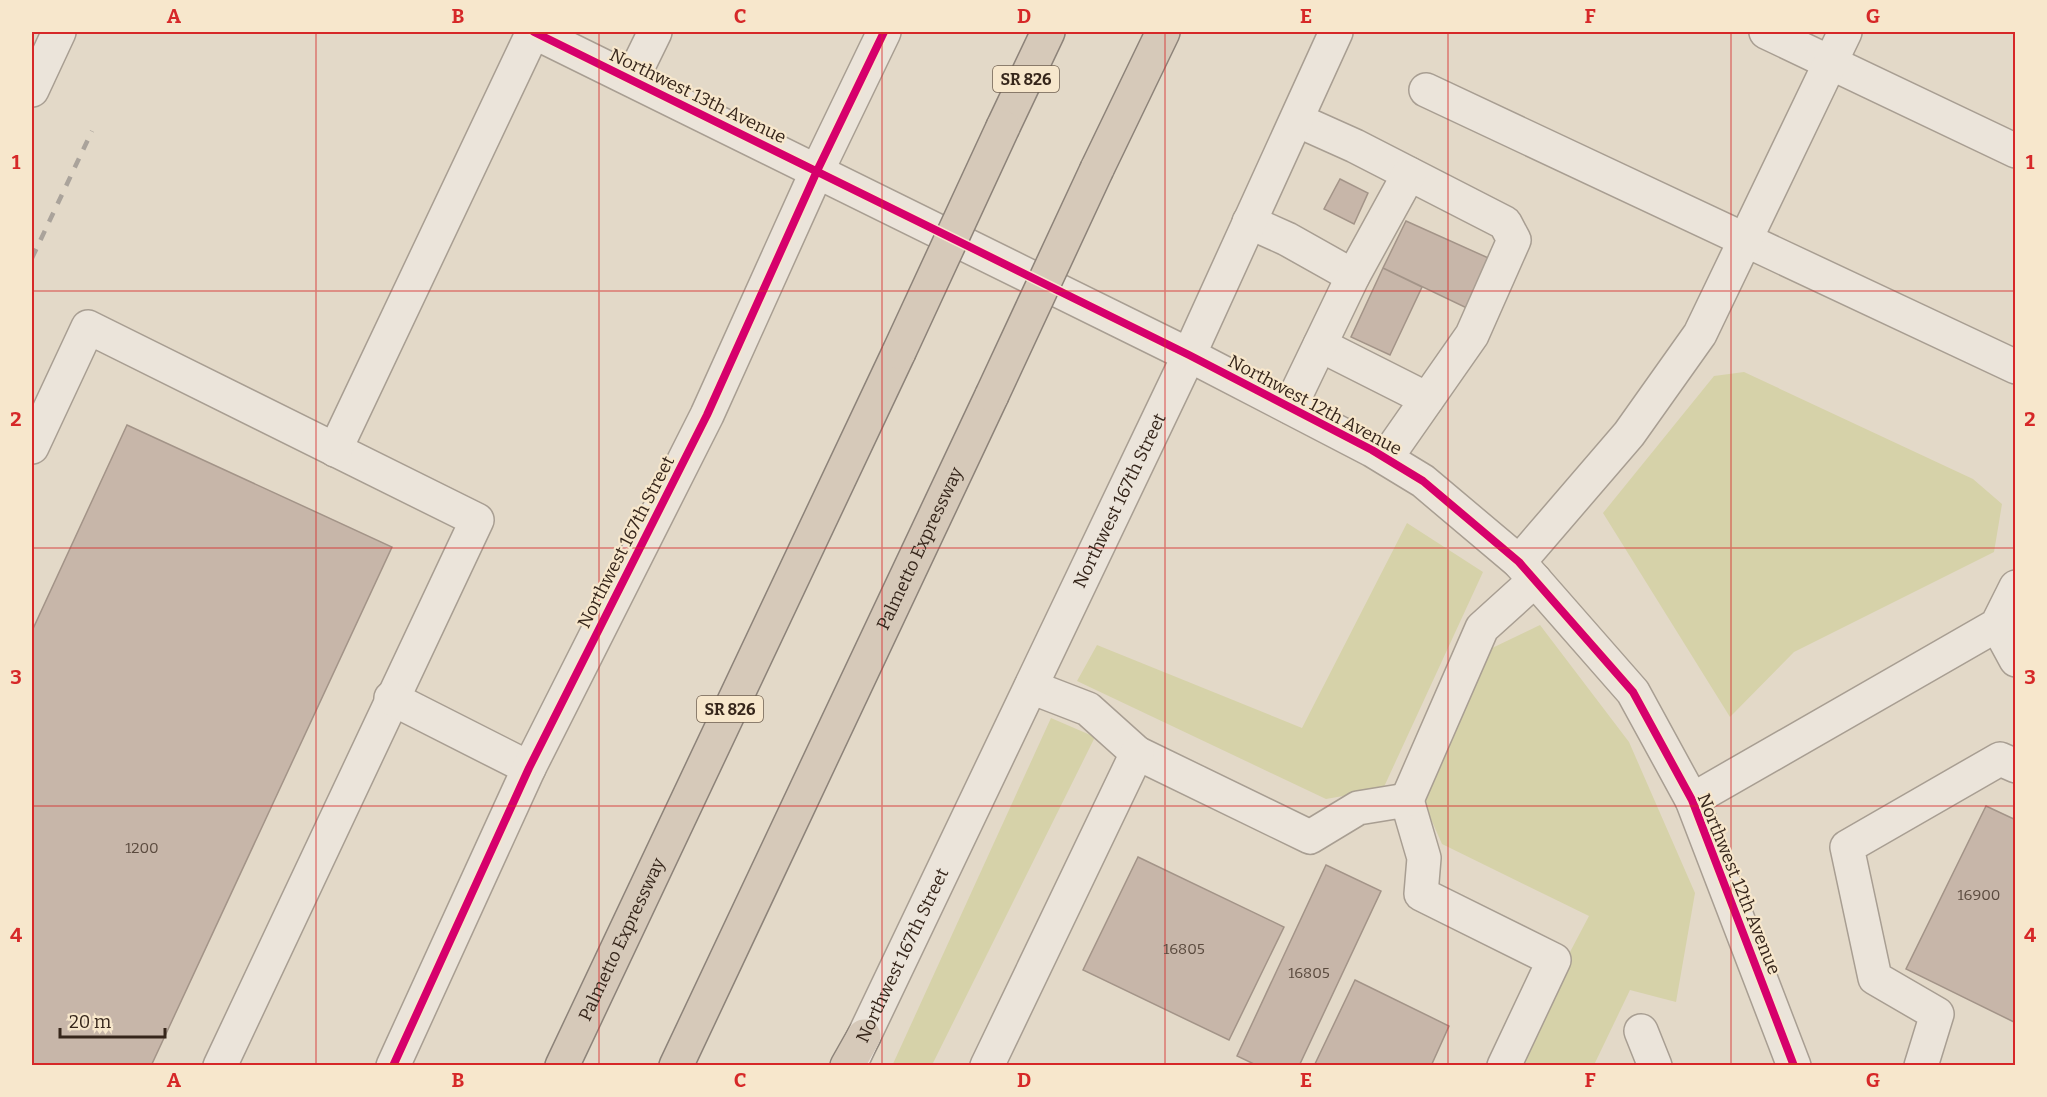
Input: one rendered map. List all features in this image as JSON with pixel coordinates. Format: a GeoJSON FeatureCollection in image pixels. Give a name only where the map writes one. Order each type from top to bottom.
{"type":"FeatureCollection","features":[{"type":"Feature","properties":{"kind":"highway","name":"Palmetto Expressway"},"geometry":{"type":"LineString","coordinates":[[562,1065],[1048,32]]}},
{"type":"Feature","properties":{"kind":"highway","name":"Palmetto Expressway"},"geometry":{"type":"LineString","coordinates":[[676,1065],[1163,32]]}},
{"type":"Feature","properties":{"kind":"highway"},"geometry":{"type":"LineString","coordinates":[[849,1065],[864,1036]]}},
{"type":"Feature","properties":{"kind":"street"},"geometry":{"type":"LineString","coordinates":[[32,90],[60,32]]}},
{"type":"Feature","properties":{"kind":"street"},"geometry":{"type":"LineString","coordinates":[[632,79],[655,32]]}},
{"type":"Feature","properties":{"kind":"street","name":"Northwest 167th Street"},"geometry":{"type":"LineString","coordinates":[[393,1065],[529,768],[707,415],[817,171],[885,32]]}},
{"type":"Feature","properties":{"kind":"street","name":"Northwest 167th Street"},"geometry":{"type":"LineString","coordinates":[[864,1036],[1189,355],[1336,32]]}},
{"type":"Feature","properties":{"kind":"street"},"geometry":{"type":"LineString","coordinates":[[1766,32],[2016,151]]}},
{"type":"Feature","properties":{"kind":"street"},"geometry":{"type":"LineString","coordinates":[[1504,1065],[1554,960],[1421,894],[1424,858],[1407,800],[1482,628],[1629,434],[1700,334],[1845,32]]}},
{"type":"Feature","properties":{"kind":"street"},"geometry":{"type":"LineString","coordinates":[[335,450],[549,35]]}},
{"type":"Feature","properties":{"kind":"street","name":"Northwest 13th Avenue"},"geometry":{"type":"LineString","coordinates":[[549,35],[817,171]]}},
{"type":"Feature","properties":{"kind":"street"},"geometry":{"type":"LineString","coordinates":[[1426,90],[1746,238],[2016,367]]}},
{"type":"Feature","properties":{"kind":"street"},"geometry":{"type":"LineString","coordinates":[[1297,120],[1355,146],[1505,223],[1514,240],[1472,335],[1386,458]]}},
{"type":"Feature","properties":{"kind":"street","name":"Northwest 12th Avenue"},"geometry":{"type":"LineString","coordinates":[[817,171],[1189,355],[1386,458],[1424,481],[1527,571],[1633,692],[1692,800],[1794,1065]]}},
{"type":"Feature","properties":{"kind":"street"},"geometry":{"type":"LineString","coordinates":[[1290,407],[1353,276],[1409,174]]}},
{"type":"Feature","properties":{"kind":"street"},"geometry":{"type":"LineString","coordinates":[[1249,222],[1287,239],[1353,276]]}},
{"type":"Feature","properties":{"kind":"street"},"geometry":{"type":"LineString","coordinates":[[32,447],[88,327],[477,520],[391,698],[220,1065]]}},
{"type":"Feature","properties":{"kind":"street"},"geometry":{"type":"LineString","coordinates":[[1320,345],[1428,399]]}},
{"type":"Feature","properties":{"kind":"street"},"geometry":{"type":"LineString","coordinates":[[1692,800],[1997,625],[2016,587]]}},
{"type":"Feature","properties":{"kind":"street"},"geometry":{"type":"LineString","coordinates":[[1997,625],[2016,660]]}},
{"type":"Feature","properties":{"kind":"street"},"geometry":{"type":"LineString","coordinates":[[1031,687],[1088,709],[1137,753],[1310,837],[1358,808],[1407,800]]}},
{"type":"Feature","properties":{"kind":"street"},"geometry":{"type":"LineString","coordinates":[[391,698],[529,768]]}},
{"type":"Feature","properties":{"kind":"street"},"geometry":{"type":"LineString","coordinates":[[987,1065],[1137,753]]}},
{"type":"Feature","properties":{"kind":"street"},"geometry":{"type":"LineString","coordinates":[[1922,1065],[1937,1014],[1875,978],[1847,847],[2000,759],[2016,766]]}},
{"type":"Feature","properties":{"kind":"street"},"geometry":{"type":"LineString","coordinates":[[1641,1031],[1655,1065]]}},
{"type":"Feature","properties":{"kind":"shaded area"},"geometry":{"type":"Polygon","coordinates":[[[1744,372],[1973,479],[2002,504],[1994,552],[1794,652],[1730,717],[1603,513],[1714,376],[1744,372]]]}},
{"type":"Feature","properties":{"kind":"shaded area"},"geometry":{"type":"Polygon","coordinates":[[[1407,523],[1483,572],[1383,789],[1326,799],[1077,681],[1097,645],[1302,728],[1407,523]]]}},
{"type":"Feature","properties":{"kind":"shaded area"},"geometry":{"type":"Polygon","coordinates":[[[1540,625],[1629,742],[1695,893],[1676,1002],[1630,990],[1594,1065],[1523,1065],[1570,952],[1589,916],[1442,844],[1423,801],[1488,650],[1540,625]]]}},
{"type":"Feature","properties":{"kind":"shaded area"},"geometry":{"type":"Polygon","coordinates":[[[1051,718],[1095,737],[932,1065],[892,1066],[1051,718]]]}},
{"type":"Feature","properties":{"kind":"building"},"geometry":{"type":"Polygon","coordinates":[[[1340,179],[1368,193],[1354,224],[1324,209],[1340,179]]]}},
{"type":"Feature","properties":{"kind":"building"},"geometry":{"type":"Polygon","coordinates":[[[1406,221],[1495,261],[1473,311],[1383,268],[1406,221]]]}},
{"type":"Feature","properties":{"kind":"building"},"geometry":{"type":"Polygon","coordinates":[[[1383,268],[1422,287],[1390,355],[1351,337],[1383,268]]]}},
{"type":"Feature","properties":{"kind":"building"},"geometry":{"type":"Polygon","coordinates":[[[127,425],[392,547],[151,1066],[32,1066],[32,631],[127,425]]]}},
{"type":"Feature","properties":{"kind":"building"},"geometry":{"type":"Polygon","coordinates":[[[1986,806],[2016,820],[2016,1023],[1906,969],[1986,806]]]}},
{"type":"Feature","properties":{"kind":"building"},"geometry":{"type":"Polygon","coordinates":[[[1138,857],[1284,927],[1229,1040],[1083,970],[1138,857]]]}},
{"type":"Feature","properties":{"kind":"building"},"geometry":{"type":"Polygon","coordinates":[[[1326,865],[1381,891],[1299,1066],[1258,1066],[1237,1056],[1326,865]]]}},
{"type":"Feature","properties":{"kind":"building"},"geometry":{"type":"Polygon","coordinates":[[[1355,980],[1449,1026],[1431,1066],[1314,1066],[1355,980]]]}},
{"type":"Feature","properties":{"kind":"railway"},"geometry":{"type":"LineString","coordinates":[[32,258],[92,131]]}},
{"type":"Feature","properties":{"kind":"cycle path"},"geometry":{"type":"LineString","coordinates":[[534,32],[1189,355],[1372,450],[1423,481],[1519,562],[1633,692],[1692,800],[1794,1066]]}},
{"type":"Feature","properties":{"kind":"cycle path"},"geometry":{"type":"LineString","coordinates":[[393,1066],[529,768],[707,415],[817,171],[884,32]]}}]}
